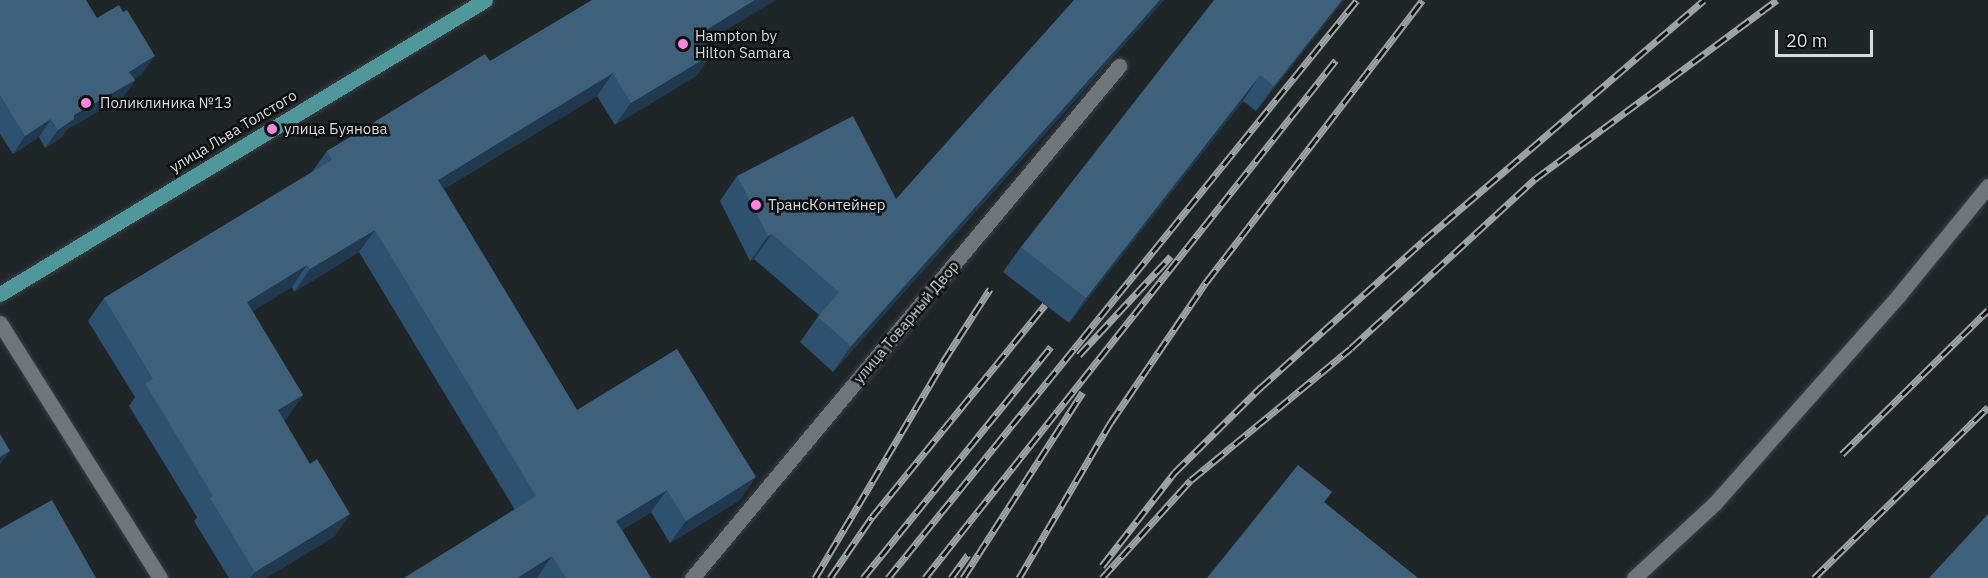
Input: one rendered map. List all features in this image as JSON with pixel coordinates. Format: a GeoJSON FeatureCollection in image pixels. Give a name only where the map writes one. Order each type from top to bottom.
{"type":"FeatureCollection","features":[{"type":"Feature","properties":{"kind":"main road","name":"улица Льва Толстого"},"geometry":{"type":"LineString","coordinates":[[0,294],[485,0]]}},
{"type":"Feature","properties":{"kind":"street","name":"улица Товарный Двор"},"geometry":{"type":"LineString","coordinates":[[692,578],[1119,66]]}},
{"type":"Feature","properties":{"kind":"street"},"geometry":{"type":"LineString","coordinates":[[1634,578],[1714,503],[1899,295],[1988,186]]}},
{"type":"Feature","properties":{"kind":"street"},"geometry":{"type":"LineString","coordinates":[[0,323],[159,578]]}},
{"type":"Feature","properties":{"kind":"building"},"geometry":{"type":"Polygon","coordinates":[[[0,0],[86,0],[97,18],[119,5],[123,12],[127,10],[155,56],[129,72],[135,80],[74,115],[74,119],[58,130],[51,119],[25,136],[0,95],[0,0]]]}},
{"type":"Feature","properties":{"kind":"building"},"geometry":{"type":"Polygon","coordinates":[[[592,0],[755,0],[700,34],[712,54],[631,103],[613,73],[438,180],[577,410],[677,349],[756,477],[686,521],[667,490],[616,521],[651,578],[566,578],[552,556],[517,578],[404,578],[536,496],[375,230],[310,269],[307,265],[247,302],[303,395],[278,410],[310,464],[317,459],[350,514],[255,572],[210,498],[213,496],[145,383],[153,379],[104,298],[332,160],[327,151],[485,54],[490,61],[592,0]]]}},
{"type":"Feature","properties":{"kind":"building"},"geometry":{"type":"Polygon","coordinates":[[[1074,0],[1160,0],[851,346],[818,317],[839,292],[772,234],[768,236],[737,176],[853,116],[896,199],[1074,0]]]}},
{"type":"Feature","properties":{"kind":"building"},"geometry":{"type":"Polygon","coordinates":[[[1214,0],[1342,0],[1274,86],[1260,75],[1086,298],[1021,247],[1214,0]]]}},
{"type":"Feature","properties":{"kind":"building"},"geometry":{"type":"Polygon","coordinates":[[[0,434],[10,451],[0,457],[0,434]]]}},
{"type":"Feature","properties":{"kind":"building"},"geometry":{"type":"Polygon","coordinates":[[[1298,465],[1332,492],[1324,502],[1418,578],[1207,578],[1298,465]]]}},
{"type":"Feature","properties":{"kind":"building"},"geometry":{"type":"Polygon","coordinates":[[[52,500],[96,578],[0,578],[0,529],[52,500]]]}},
{"type":"Feature","properties":{"kind":"building"},"geometry":{"type":"Polygon","coordinates":[[[1988,514],[1988,578],[1929,578],[1988,514]]]}},
{"type":"Feature","properties":{"kind":"railway"},"geometry":{"type":"LineString","coordinates":[[888,578],[1357,0]]}},
{"type":"Feature","properties":{"kind":"railway"},"geometry":{"type":"LineString","coordinates":[[1019,578],[1111,422],[1207,281],[1423,0]]}},
{"type":"Feature","properties":{"kind":"railway"},"geometry":{"type":"LineString","coordinates":[[1102,566],[1175,472],[1260,388],[1423,241],[1704,0]]}},
{"type":"Feature","properties":{"kind":"railway"},"geometry":{"type":"LineString","coordinates":[[1102,578],[1191,480],[1351,348],[1535,179],[1777,0]]}},
{"type":"Feature","properties":{"kind":"railway"},"geometry":{"type":"LineString","coordinates":[[925,578],[1336,60]]}},
{"type":"Feature","properties":{"kind":"railway"},"geometry":{"type":"LineString","coordinates":[[1079,355],[1171,256]]}},
{"type":"Feature","properties":{"kind":"railway"},"geometry":{"type":"LineString","coordinates":[[815,578],[943,362],[990,289]]}},
{"type":"Feature","properties":{"kind":"railway"},"geometry":{"type":"LineString","coordinates":[[830,578],[872,517],[1045,305]]}},
{"type":"Feature","properties":{"kind":"railway"},"geometry":{"type":"LineString","coordinates":[[1842,454],[1988,310]]}},
{"type":"Feature","properties":{"kind":"railway"},"geometry":{"type":"LineString","coordinates":[[863,578],[1051,347]]}},
{"type":"Feature","properties":{"kind":"railway"},"geometry":{"type":"LineString","coordinates":[[963,578],[1083,392]]}},
{"type":"Feature","properties":{"kind":"railway"},"geometry":{"type":"LineString","coordinates":[[1814,578],[1988,407]]}},
{"type":"Feature","properties":{"kind":"railway"},"geometry":{"type":"LineString","coordinates":[[951,578],[968,555]]}},
{"type":"Feature","properties":{"kind":"place","name":"Hampton by Hilton Samara"},"geometry":{"type":"Point","coordinates":[683,44]}},
{"type":"Feature","properties":{"kind":"place","name":"Поликлиника №13"},"geometry":{"type":"Point","coordinates":[86,103]}},
{"type":"Feature","properties":{"kind":"place","name":"улица Буянова"},"geometry":{"type":"Point","coordinates":[272,129]}},
{"type":"Feature","properties":{"kind":"place","name":"ТрансКонтейнер"},"geometry":{"type":"Point","coordinates":[756,205]}}]}
